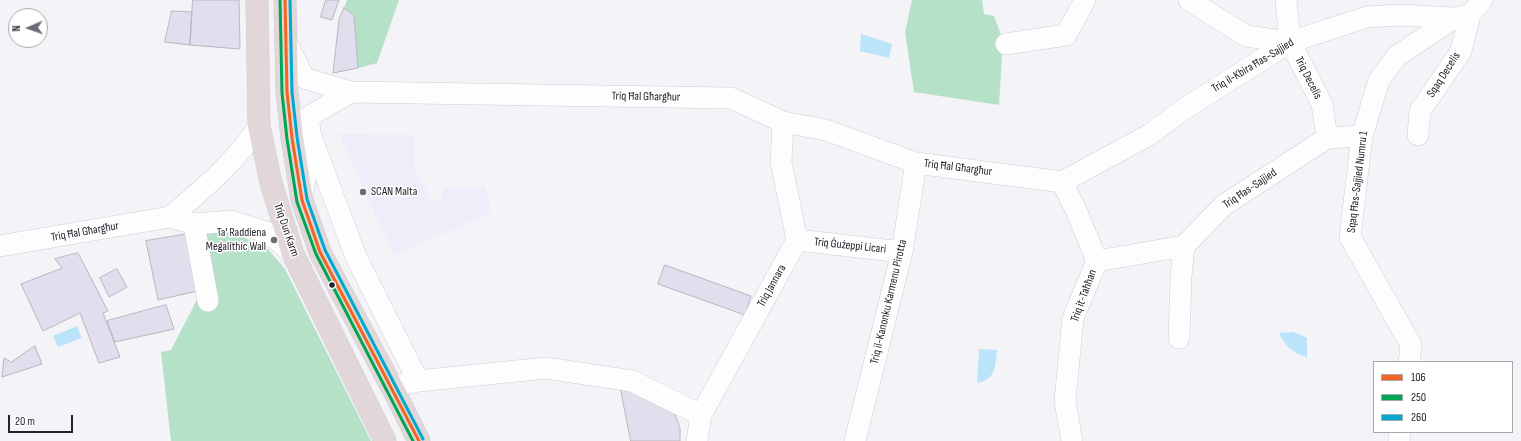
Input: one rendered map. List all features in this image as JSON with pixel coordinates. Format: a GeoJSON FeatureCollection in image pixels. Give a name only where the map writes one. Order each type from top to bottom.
{"type":"FeatureCollection","features":[{"type":"Feature","properties":{"kind":"highway","name":"Triq Dun Karm"},"geometry":{"type":"LineString","coordinates":[[257,0],[259,126],[271,183],[293,254],[386,441]]}},
{"type":"Feature","properties":{"kind":"highway","name":"Triq Dun Karm"},"geometry":{"type":"LineString","coordinates":[[285,0],[287,92],[292,138],[302,200],[320,252],[419,441]]}},
{"type":"Feature","properties":{"kind":"street"},"geometry":{"type":"LineString","coordinates":[[1006,44],[1066,35],[1085,0]]}},
{"type":"Feature","properties":{"kind":"street"},"geometry":{"type":"LineString","coordinates":[[1189,0],[1246,36],[1290,42],[1286,0]]}},
{"type":"Feature","properties":{"kind":"street","name":"Triq il-Kbira Ħas-Sajjied"},"geometry":{"type":"LineString","coordinates":[[1062,182],[1149,135],[1184,108],[1290,42],[1400,7],[1469,11]]}},
{"type":"Feature","properties":{"kind":"street","name":"Sqaq Decelis"},"geometry":{"type":"LineString","coordinates":[[1418,135],[1420,111],[1461,51],[1469,11]]}},
{"type":"Feature","properties":{"kind":"street","name":"Sqaq Ħas-Sajjied Numru 1"},"geometry":{"type":"LineString","coordinates":[[1410,353],[1350,237],[1362,136],[1379,80],[1397,56],[1469,11]]}},
{"type":"Feature","properties":{"kind":"street","name":"Triq Ħal Għargħur"},"geometry":{"type":"LineString","coordinates":[[286,42],[304,78],[351,92],[731,98],[782,122],[826,130],[916,163],[1062,182]]}},
{"type":"Feature","properties":{"kind":"street","name":"Triq Decelis"},"geometry":{"type":"LineString","coordinates":[[1290,42],[1322,104],[1327,138]]}},
{"type":"Feature","properties":{"kind":"street"},"geometry":{"type":"LineString","coordinates":[[351,92],[308,117],[312,137],[356,257],[418,381]]}},
{"type":"Feature","properties":{"kind":"street"},"geometry":{"type":"LineString","coordinates":[[782,122],[781,162],[797,240]]}},
{"type":"Feature","properties":{"kind":"street"},"geometry":{"type":"LineString","coordinates":[[170,217],[217,177],[247,144],[259,126]]}},
{"type":"Feature","properties":{"kind":"street","name":"Triq Ħas-Sajjied"},"geometry":{"type":"LineString","coordinates":[[1184,246],[1224,205],[1327,138],[1362,136]]}},
{"type":"Feature","properties":{"kind":"street"},"geometry":{"type":"LineString","coordinates":[[302,200],[312,137]]}},
{"type":"Feature","properties":{"kind":"street","name":"Triq il-Kanonku Karmenu Pirotta"},"geometry":{"type":"LineString","coordinates":[[855,441],[902,252],[916,163]]}},
{"type":"Feature","properties":{"kind":"street","name":"Triq it-Taħħan"},"geometry":{"type":"LineString","coordinates":[[1062,182],[1076,210],[1097,261],[1073,318],[1065,401],[1072,441]]}},
{"type":"Feature","properties":{"kind":"street","name":"Triq Ħal Għargħur"},"geometry":{"type":"LineString","coordinates":[[0,246],[170,217],[194,224],[231,221],[270,233],[293,254]]}},
{"type":"Feature","properties":{"kind":"street"},"geometry":{"type":"LineString","coordinates":[[194,224],[208,301]]}},
{"type":"Feature","properties":{"kind":"street","name":"Triq Ġużeppi Licari"},"geometry":{"type":"LineString","coordinates":[[797,240],[902,252]]}},
{"type":"Feature","properties":{"kind":"street","name":"Triq Jannara"},"geometry":{"type":"LineString","coordinates":[[697,441],[701,415],[797,240]]}},
{"type":"Feature","properties":{"kind":"street"},"geometry":{"type":"LineString","coordinates":[[1097,261],[1184,246],[1178,338]]}},
{"type":"Feature","properties":{"kind":"street"},"geometry":{"type":"LineString","coordinates":[[392,387],[418,381],[546,368],[632,381],[701,415]]}},
{"type":"Feature","properties":{"kind":"shaded area"},"geometry":{"type":"Polygon","coordinates":[[[339,134],[415,135],[415,169],[432,202],[442,199],[444,189],[485,186],[491,212],[394,256],[339,134]]]}},
{"type":"Feature","properties":{"kind":"green space"},"geometry":{"type":"Polygon","coordinates":[[[347,0],[399,0],[377,63],[358,68],[354,15],[344,8],[347,0]]]}},
{"type":"Feature","properties":{"kind":"green space"},"geometry":{"type":"Polygon","coordinates":[[[912,0],[982,0],[984,14],[994,16],[1003,40],[999,105],[914,92],[905,32],[912,0]]]}},
{"type":"Feature","properties":{"kind":"green space"},"geometry":{"type":"Polygon","coordinates":[[[230,231],[267,248],[285,269],[371,441],[171,441],[161,352],[171,350],[202,290],[201,232],[230,231]]]}},
{"type":"Feature","properties":{"kind":"water"},"geometry":{"type":"Polygon","coordinates":[[[861,34],[892,44],[889,58],[860,51],[861,34]]]}},
{"type":"Feature","properties":{"kind":"water"},"geometry":{"type":"Polygon","coordinates":[[[77,326],[82,338],[58,347],[53,336],[77,326]]]}},
{"type":"Feature","properties":{"kind":"water"},"geometry":{"type":"Polygon","coordinates":[[[1293,332],[1307,338],[1307,357],[1297,354],[1290,349],[1279,333],[1293,332]]]}},
{"type":"Feature","properties":{"kind":"water"},"geometry":{"type":"Polygon","coordinates":[[[979,349],[997,350],[995,367],[991,375],[988,379],[977,383],[979,349]]]}},
{"type":"Feature","properties":{"kind":"building"},"geometry":{"type":"Polygon","coordinates":[[[193,0],[239,0],[240,49],[190,45],[193,0]]]}},
{"type":"Feature","properties":{"kind":"building"},"geometry":{"type":"Polygon","coordinates":[[[326,0],[339,0],[332,20],[321,17],[326,0]]]}},
{"type":"Feature","properties":{"kind":"building"},"geometry":{"type":"Polygon","coordinates":[[[344,8],[354,15],[358,68],[333,73],[339,20],[344,8]]]}},
{"type":"Feature","properties":{"kind":"building"},"geometry":{"type":"Polygon","coordinates":[[[172,11],[192,12],[190,45],[165,42],[172,11]]]}},
{"type":"Feature","properties":{"kind":"building"},"geometry":{"type":"Polygon","coordinates":[[[188,234],[202,290],[158,300],[146,241],[188,234]]]}},
{"type":"Feature","properties":{"kind":"building"},"geometry":{"type":"Polygon","coordinates":[[[78,253],[108,311],[103,313],[120,357],[99,363],[80,313],[43,331],[21,284],[62,268],[55,259],[78,253]]]}},
{"type":"Feature","properties":{"kind":"building"},"geometry":{"type":"Polygon","coordinates":[[[665,265],[751,296],[745,315],[658,284],[665,265]]]}},
{"type":"Feature","properties":{"kind":"building"},"geometry":{"type":"Polygon","coordinates":[[[117,269],[127,287],[109,297],[100,278],[117,269]]]}},
{"type":"Feature","properties":{"kind":"building"},"geometry":{"type":"Polygon","coordinates":[[[166,305],[174,329],[115,342],[107,321],[166,305]]]}},
{"type":"Feature","properties":{"kind":"building"},"geometry":{"type":"Polygon","coordinates":[[[35,346],[42,364],[2,377],[4,358],[11,362],[35,346]]]}},
{"type":"Feature","properties":{"kind":"building"},"geometry":{"type":"Polygon","coordinates":[[[620,385],[674,412],[680,428],[680,441],[631,441],[620,385]]]}},
{"type":"Feature","properties":{"kind":"transit line","name":"250"},"geometry":{"type":"LineString","coordinates":[[280,0],[282,93],[287,139],[297,202],[316,254],[413,441]]}},
{"type":"Feature","properties":{"kind":"transit line","name":"106"},"geometry":{"type":"LineString","coordinates":[[285,0],[287,92],[292,138],[302,200],[320,252],[419,441]]}},
{"type":"Feature","properties":{"kind":"transit line","name":"260"},"geometry":{"type":"LineString","coordinates":[[290,0],[292,92],[297,137],[307,199],[325,250],[423,439]]}},
{"type":"Feature","properties":{"kind":"place","name":"SCAN Malta"},"geometry":{"type":"Point","coordinates":[363,192]}},
{"type":"Feature","properties":{"kind":"place","name":"Ta' Raddiena Megalithic Wall"},"geometry":{"type":"Point","coordinates":[274,240]}}]}
